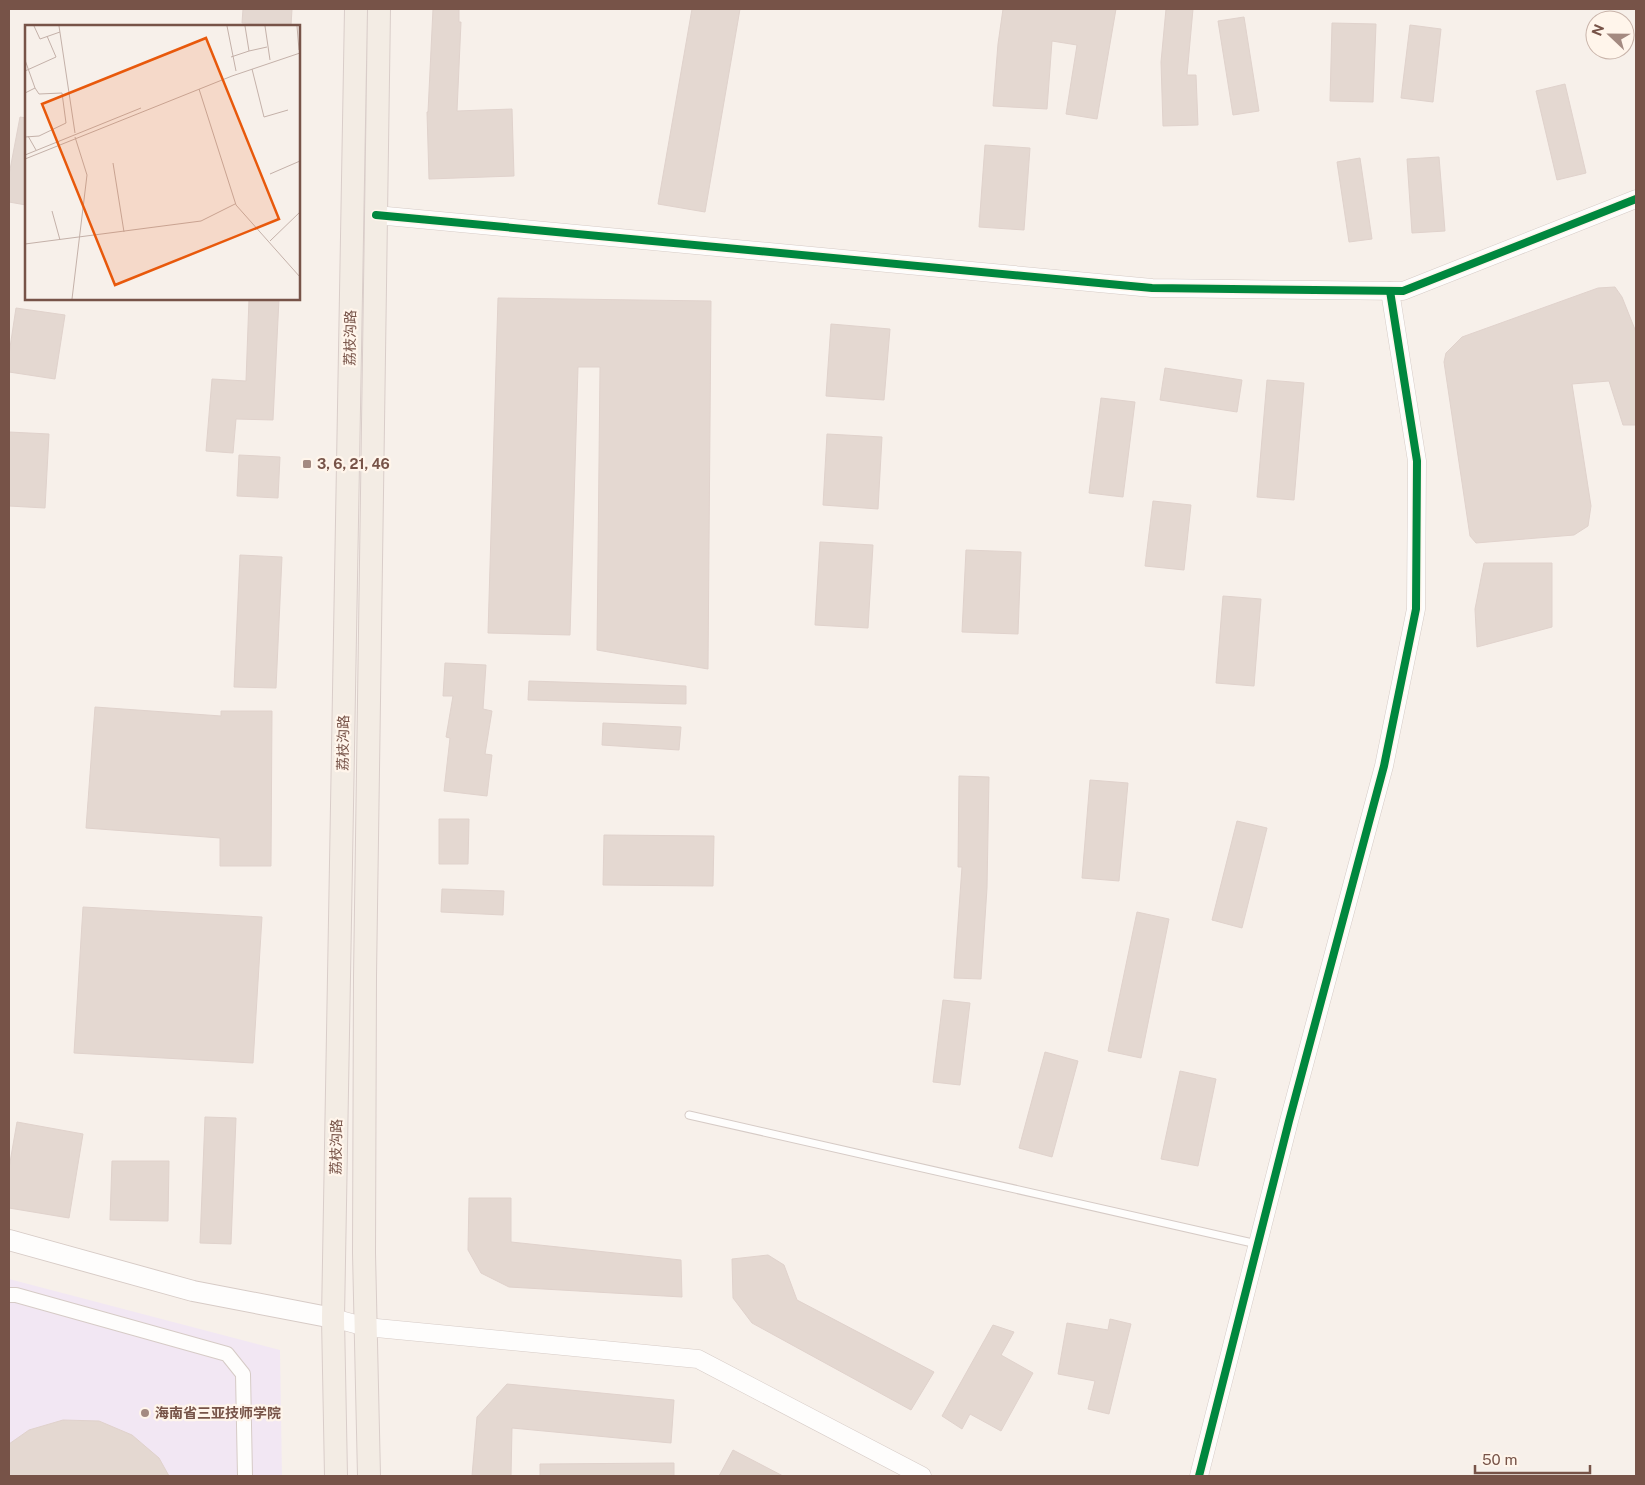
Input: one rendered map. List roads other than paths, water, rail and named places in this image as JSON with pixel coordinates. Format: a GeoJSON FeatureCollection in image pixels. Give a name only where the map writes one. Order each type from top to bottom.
{"type":"FeatureCollection","features":[{"type":"Feature","properties":{"kind":"main road","name":"荔枝沟路"},"geometry":{"type":"LineString","coordinates":[[336,1476],[333,1318],[356,9]]}},
{"type":"Feature","properties":{"kind":"main road","name":"荔枝沟路"},"geometry":{"type":"LineString","coordinates":[[369,1476],[364,1253],[365,987],[380,9]]}},
{"type":"Feature","properties":{"kind":"main road"},"geometry":{"type":"LineString","coordinates":[[9,1240],[193,1291],[333,1318]]}},
{"type":"Feature","properties":{"kind":"street"},"geometry":{"type":"LineString","coordinates":[[376,215],[1152,288],[1403,291],[1636,199]]}},
{"type":"Feature","properties":{"kind":"street"},"geometry":{"type":"LineString","coordinates":[[1199,1476],[1384,766],[1416,609],[1417,461],[1390,291]]}},
{"type":"Feature","properties":{"kind":"street"},"geometry":{"type":"LineString","coordinates":[[9,1295],[16,1295],[226,1354],[243,1374],[245,1476]]}},
{"type":"Feature","properties":{"kind":"street"},"geometry":{"type":"LineString","coordinates":[[333,1318],[366,1327],[698,1359],[922,1476]]}},
{"type":"Feature","properties":{"kind":"lane"},"geometry":{"type":"LineString","coordinates":[[690,1115],[1258,1244]]}},
{"type":"Feature","properties":{"kind":"place","name":"3, 6, 21, 46"},"geometry":{"type":"Point","coordinates":[307,464]}},
{"type":"Feature","properties":{"kind":"place","name":"海南省三亚技师学院"},"geometry":{"type":"Point","coordinates":[145,1413]}}]}
